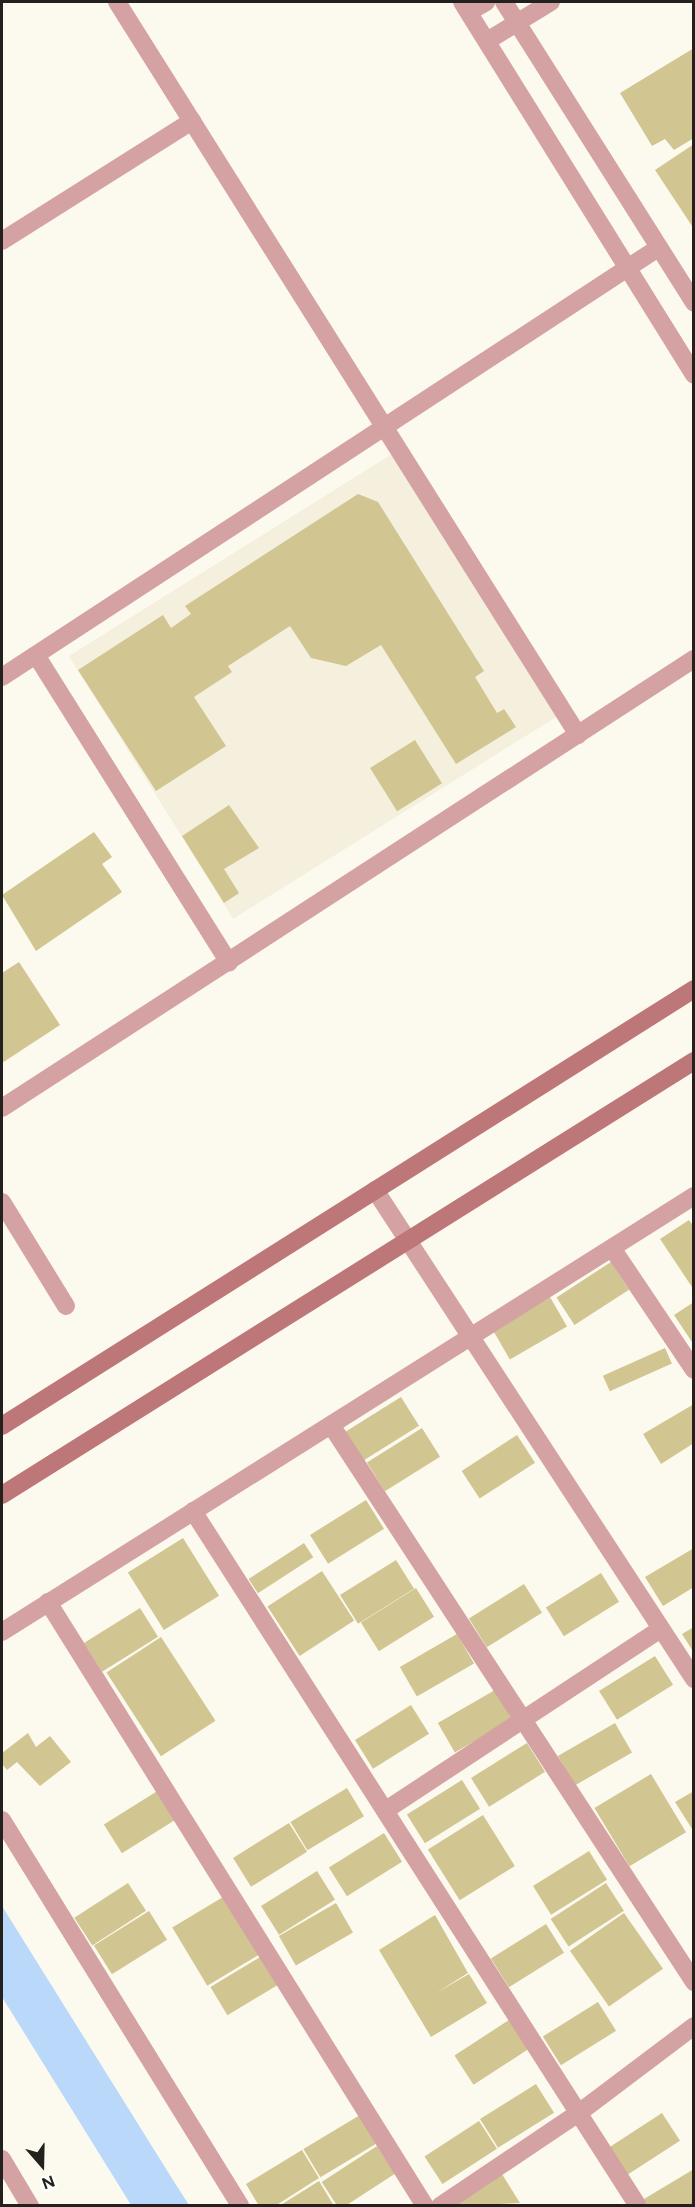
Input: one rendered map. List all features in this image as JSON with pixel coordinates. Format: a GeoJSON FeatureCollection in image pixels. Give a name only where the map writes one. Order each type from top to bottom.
{"type":"FeatureCollection","features":[{"type":"Feature","properties":{"kind":"street"},"geometry":{"type":"LineString","coordinates":[[117,2],[578,735]]}},
{"type":"Feature","properties":{"kind":"street"},"geometry":{"type":"LineString","coordinates":[[486,2],[465,7],[693,375]]}},
{"type":"Feature","properties":{"kind":"street"},"geometry":{"type":"LineString","coordinates":[[504,2],[693,303]]}},
{"type":"Feature","properties":{"kind":"street"},"geometry":{"type":"LineString","coordinates":[[487,41],[552,2]]}},
{"type":"Feature","properties":{"kind":"street"},"geometry":{"type":"LineString","coordinates":[[2,242],[192,121]]}},
{"type":"Feature","properties":{"kind":"street"},"geometry":{"type":"LineString","coordinates":[[2,677],[658,248]]}},
{"type":"Feature","properties":{"kind":"street"},"geometry":{"type":"LineString","coordinates":[[36,655],[229,963]]}},
{"type":"Feature","properties":{"kind":"street"},"geometry":{"type":"LineString","coordinates":[[2,1108],[229,963],[693,659]]}},
{"type":"Feature","properties":{"kind":"street"},"geometry":{"type":"LineString","coordinates":[[2,1426],[693,989]]}},
{"type":"Feature","properties":{"kind":"street"},"geometry":{"type":"LineString","coordinates":[[2,1495],[406,1244],[693,1060]]}},
{"type":"Feature","properties":{"kind":"street"},"geometry":{"type":"LineString","coordinates":[[375,1190],[406,1244],[467,1338],[693,1679]]}},
{"type":"Feature","properties":{"kind":"street"},"geometry":{"type":"LineString","coordinates":[[2,1632],[693,1196]]}},
{"type":"Feature","properties":{"kind":"street"},"geometry":{"type":"LineString","coordinates":[[2,1202],[66,1306]]}},
{"type":"Feature","properties":{"kind":"street"},"geometry":{"type":"LineString","coordinates":[[612,1248],[693,1370]]}},
{"type":"Feature","properties":{"kind":"street"},"geometry":{"type":"LineString","coordinates":[[331,1425],[693,1982]]}},
{"type":"Feature","properties":{"kind":"street"},"geometry":{"type":"LineString","coordinates":[[194,1511],[638,2205]]}},
{"type":"Feature","properties":{"kind":"street"},"geometry":{"type":"LineString","coordinates":[[48,1602],[425,2205]]}},
{"type":"Feature","properties":{"kind":"street"},"geometry":{"type":"LineString","coordinates":[[386,1810],[661,1629]]}},
{"type":"Feature","properties":{"kind":"street"},"geometry":{"type":"LineString","coordinates":[[2,1820],[240,2205]]}},
{"type":"Feature","properties":{"kind":"street"},"geometry":{"type":"LineString","coordinates":[[440,2205],[580,2112],[693,2026]]}},
{"type":"Feature","properties":{"kind":"street"},"geometry":{"type":"LineString","coordinates":[[2,2159],[30,2205]]}},
{"type":"Feature","properties":{"kind":"shaded area"},"geometry":{"type":"Polygon","coordinates":[[[392,454],[556,717],[233,919],[69,656],[392,454]]]}},
{"type":"Feature","properties":{"kind":"water"},"geometry":{"type":"Polygon","coordinates":[[[2,1906],[189,2205],[131,2205],[2,1997],[2,1906]]]}},
{"type":"Feature","properties":{"kind":"building"},"geometry":{"type":"Polygon","coordinates":[[[694,48],[694,138],[674,150],[665,139],[652,146],[620,93],[694,48]]]}},
{"type":"Feature","properties":{"kind":"building"},"geometry":{"type":"Polygon","coordinates":[[[694,144],[694,229],[655,170],[694,144]]]}},
{"type":"Feature","properties":{"kind":"building"},"geometry":{"type":"Polygon","coordinates":[[[358,494],[378,502],[484,671],[475,677],[497,713],[504,709],[516,727],[456,764],[381,645],[346,666],[311,658],[290,626],[228,666],[232,672],[194,697],[226,746],[156,791],[78,670],[163,615],[171,628],[191,614],[185,606],[358,494]]]}},
{"type":"Feature","properties":{"kind":"building"},"geometry":{"type":"Polygon","coordinates":[[[415,740],[442,783],[397,811],[370,768],[415,740]]]}},
{"type":"Feature","properties":{"kind":"building"},"geometry":{"type":"Polygon","coordinates":[[[229,805],[259,848],[224,869],[239,893],[224,903],[182,836],[229,805]]]}},
{"type":"Feature","properties":{"kind":"building"},"geometry":{"type":"Polygon","coordinates":[[[94,832],[112,857],[102,864],[122,892],[36,951],[2,895],[94,832]]]}},
{"type":"Feature","properties":{"kind":"building"},"geometry":{"type":"Polygon","coordinates":[[[19,962],[60,1025],[2,1063],[2,973],[19,962]]]}},
{"type":"Feature","properties":{"kind":"building"},"geometry":{"type":"Polygon","coordinates":[[[689,1220],[694,1227],[694,1290],[660,1239],[689,1220]]]}},
{"type":"Feature","properties":{"kind":"building"},"geometry":{"type":"Polygon","coordinates":[[[611,1262],[629,1290],[574,1325],[556,1297],[611,1262]]]}},
{"type":"Feature","properties":{"kind":"building"},"geometry":{"type":"Polygon","coordinates":[[[550,1297],[567,1326],[510,1359],[493,1330],[550,1297]]]}},
{"type":"Feature","properties":{"kind":"building"},"geometry":{"type":"Polygon","coordinates":[[[694,1302],[694,1345],[674,1315],[694,1302]]]}},
{"type":"Feature","properties":{"kind":"building"},"geometry":{"type":"Polygon","coordinates":[[[665,1348],[672,1364],[610,1391],[603,1376],[665,1348]]]}},
{"type":"Feature","properties":{"kind":"building"},"geometry":{"type":"Polygon","coordinates":[[[401,1397],[419,1426],[363,1461],[345,1432],[401,1397]]]}},
{"type":"Feature","properties":{"kind":"building"},"geometry":{"type":"Polygon","coordinates":[[[694,1404],[694,1443],[661,1464],[643,1434],[694,1404]]]}},
{"type":"Feature","properties":{"kind":"building"},"geometry":{"type":"Polygon","coordinates":[[[422,1428],[440,1457],[385,1491],[367,1462],[422,1428]]]}},
{"type":"Feature","properties":{"kind":"building"},"geometry":{"type":"Polygon","coordinates":[[[517,1435],[535,1463],[480,1499],[462,1471],[517,1435]]]}},
{"type":"Feature","properties":{"kind":"building"},"geometry":{"type":"Polygon","coordinates":[[[366,1500],[384,1529],[328,1564],[310,1535],[366,1500]]]}},
{"type":"Feature","properties":{"kind":"building"},"geometry":{"type":"Polygon","coordinates":[[[183,1538],[219,1596],[164,1630],[128,1572],[183,1538]]]}},
{"type":"Feature","properties":{"kind":"building"},"geometry":{"type":"Polygon","coordinates":[[[304,1543],[313,1557],[258,1593],[249,1579],[304,1543]]]}},
{"type":"Feature","properties":{"kind":"building"},"geometry":{"type":"Polygon","coordinates":[[[694,1548],[694,1587],[663,1606],[645,1577],[694,1548]]]}},
{"type":"Feature","properties":{"kind":"building"},"geometry":{"type":"Polygon","coordinates":[[[396,1560],[414,1589],[358,1624],[340,1595],[396,1560]]]}},
{"type":"Feature","properties":{"kind":"building"},"geometry":{"type":"Polygon","coordinates":[[[322,1571],[354,1620],[300,1656],[267,1606],[322,1571]]]}},
{"type":"Feature","properties":{"kind":"building"},"geometry":{"type":"Polygon","coordinates":[[[601,1573],[619,1602],[564,1636],[546,1607],[601,1573]]]}},
{"type":"Feature","properties":{"kind":"building"},"geometry":{"type":"Polygon","coordinates":[[[524,1584],[542,1613],[487,1647],[469,1618],[524,1584]]]}},
{"type":"Feature","properties":{"kind":"building"},"geometry":{"type":"Polygon","coordinates":[[[416,1588],[434,1617],[379,1651],[361,1622],[416,1588]]]}},
{"type":"Feature","properties":{"kind":"building"},"geometry":{"type":"Polygon","coordinates":[[[140,1608],[158,1637],[102,1672],[84,1643],[140,1608]]]}},
{"type":"Feature","properties":{"kind":"building"},"geometry":{"type":"Polygon","coordinates":[[[694,1627],[694,1653],[682,1634],[694,1627]]]}},
{"type":"Feature","properties":{"kind":"building"},"geometry":{"type":"Polygon","coordinates":[[[457,1634],[474,1663],[417,1696],[400,1667],[457,1634]]]}},
{"type":"Feature","properties":{"kind":"building"},"geometry":{"type":"Polygon","coordinates":[[[161,1637],[215,1721],[161,1756],[106,1672],[161,1637]]]}},
{"type":"Feature","properties":{"kind":"building"},"geometry":{"type":"Polygon","coordinates":[[[655,1656],[673,1685],[617,1720],[599,1691],[655,1656]]]}},
{"type":"Feature","properties":{"kind":"building"},"geometry":{"type":"Polygon","coordinates":[[[495,1690],[512,1719],[455,1752],[438,1723],[495,1690]]]}},
{"type":"Feature","properties":{"kind":"building"},"geometry":{"type":"Polygon","coordinates":[[[411,1705],[429,1734],[373,1769],[355,1740],[411,1705]]]}},
{"type":"Feature","properties":{"kind":"building"},"geometry":{"type":"Polygon","coordinates":[[[615,1723],[632,1752],[575,1785],[558,1756],[615,1723]]]}},
{"type":"Feature","properties":{"kind":"building"},"geometry":{"type":"Polygon","coordinates":[[[28,1733],[36,1747],[50,1736],[71,1762],[40,1786],[17,1762],[7,1770],[2,1764],[2,1753],[28,1733]]]}},
{"type":"Feature","properties":{"kind":"building"},"geometry":{"type":"Polygon","coordinates":[[[527,1743],[545,1772],[489,1807],[471,1778],[527,1743]]]}},
{"type":"Feature","properties":{"kind":"building"},"geometry":{"type":"Polygon","coordinates":[[[651,1774],[686,1832],[629,1866],[594,1808],[651,1774]]]}},
{"type":"Feature","properties":{"kind":"building"},"geometry":{"type":"Polygon","coordinates":[[[462,1780],[480,1809],[425,1843],[407,1814],[462,1780]]]}},
{"type":"Feature","properties":{"kind":"building"},"geometry":{"type":"Polygon","coordinates":[[[347,1788],[364,1816],[307,1850],[290,1822],[347,1788]]]}},
{"type":"Feature","properties":{"kind":"building"},"geometry":{"type":"Polygon","coordinates":[[[159,1790],[177,1819],[122,1853],[104,1824],[159,1790]]]}},
{"type":"Feature","properties":{"kind":"building"},"geometry":{"type":"Polygon","coordinates":[[[694,1791],[694,1832],[675,1802],[694,1791]]]}},
{"type":"Feature","properties":{"kind":"building"},"geometry":{"type":"Polygon","coordinates":[[[483,1815],[515,1866],[460,1900],[428,1849],[483,1815]]]}},
{"type":"Feature","properties":{"kind":"building"},"geometry":{"type":"Polygon","coordinates":[[[289,1823],[307,1852],[251,1887],[233,1858],[289,1823]]]}},
{"type":"Feature","properties":{"kind":"building"},"geometry":{"type":"Polygon","coordinates":[[[384,1833],[402,1862],[347,1896],[329,1867],[384,1833]]]}},
{"type":"Feature","properties":{"kind":"building"},"geometry":{"type":"Polygon","coordinates":[[[589,1851],[607,1880],[551,1915],[533,1886],[589,1851]]]}},
{"type":"Feature","properties":{"kind":"building"},"geometry":{"type":"Polygon","coordinates":[[[317,1871],[335,1900],[279,1935],[261,1906],[317,1871]]]}},
{"type":"Feature","properties":{"kind":"building"},"geometry":{"type":"Polygon","coordinates":[[[128,1883],[146,1911],[92,1946],[74,1918],[128,1883]]]}},
{"type":"Feature","properties":{"kind":"building"},"geometry":{"type":"Polygon","coordinates":[[[606,1883],[624,1911],[569,1947],[551,1919],[606,1883]]]}},
{"type":"Feature","properties":{"kind":"building"},"geometry":{"type":"Polygon","coordinates":[[[228,1894],[263,1952],[207,1986],[172,1927],[228,1894]]]}},
{"type":"Feature","properties":{"kind":"building"},"geometry":{"type":"Polygon","coordinates":[[[336,1903],[353,1932],[296,1965],[279,1936],[336,1903]]]}},
{"type":"Feature","properties":{"kind":"building"},"geometry":{"type":"Polygon","coordinates":[[[149,1911],[167,1940],[112,1974],[94,1945],[149,1911]]]}},
{"type":"Feature","properties":{"kind":"building"},"geometry":{"type":"Polygon","coordinates":[[[624,1913],[663,1969],[609,2007],[570,1951],[624,1913]]]}},
{"type":"Feature","properties":{"kind":"building"},"geometry":{"type":"Polygon","coordinates":[[[435,1915],[468,1973],[436,1993],[469,1974],[487,2003],[431,2037],[379,1950],[435,1915]]]}},
{"type":"Feature","properties":{"kind":"building"},"geometry":{"type":"Polygon","coordinates":[[[546,1924],[564,1953],[509,1987],[491,1958],[546,1924]]]}},
{"type":"Feature","properties":{"kind":"building"},"geometry":{"type":"Polygon","coordinates":[[[267,1953],[284,1981],[227,2015],[210,1987],[267,1953]]]}},
{"type":"Feature","properties":{"kind":"building"},"geometry":{"type":"Polygon","coordinates":[[[598,2002],[616,2031],[561,2065],[543,2036],[598,2002]]]}},
{"type":"Feature","properties":{"kind":"building"},"geometry":{"type":"Polygon","coordinates":[[[509,2020],[528,2049],[474,2085],[454,2055],[509,2020]]]}},
{"type":"Feature","properties":{"kind":"building"},"geometry":{"type":"Polygon","coordinates":[[[536,2084],[554,2113],[498,2148],[480,2119],[536,2084]]]}},
{"type":"Feature","properties":{"kind":"building"},"geometry":{"type":"Polygon","coordinates":[[[662,2113],[680,2141],[625,2176],[607,2148],[662,2113]]]}},
{"type":"Feature","properties":{"kind":"building"},"geometry":{"type":"Polygon","coordinates":[[[360,2115],[377,2143],[320,2177],[303,2149],[360,2115]]]}},
{"type":"Feature","properties":{"kind":"building"},"geometry":{"type":"Polygon","coordinates":[[[479,2121],[497,2149],[442,2184],[424,2156],[479,2121]]]}},
{"type":"Feature","properties":{"kind":"building"},"geometry":{"type":"Polygon","coordinates":[[[377,2146],[395,2174],[345,2206],[337,2206],[322,2182],[377,2146]]]}},
{"type":"Feature","properties":{"kind":"building"},"geometry":{"type":"Polygon","coordinates":[[[302,2150],[319,2178],[275,2206],[259,2206],[246,2184],[302,2150]]]}},
{"type":"Feature","properties":{"kind":"building"},"geometry":{"type":"Polygon","coordinates":[[[694,2169],[694,2206],[648,2206],[644,2199],[694,2169]]]}},
{"type":"Feature","properties":{"kind":"building"},"geometry":{"type":"Polygon","coordinates":[[[502,2174],[520,2203],[452,2206],[502,2174]]]}},
{"type":"Feature","properties":{"kind":"building"},"geometry":{"type":"Polygon","coordinates":[[[319,2181],[334,2206],[279,2206],[319,2181]]]}}]}
